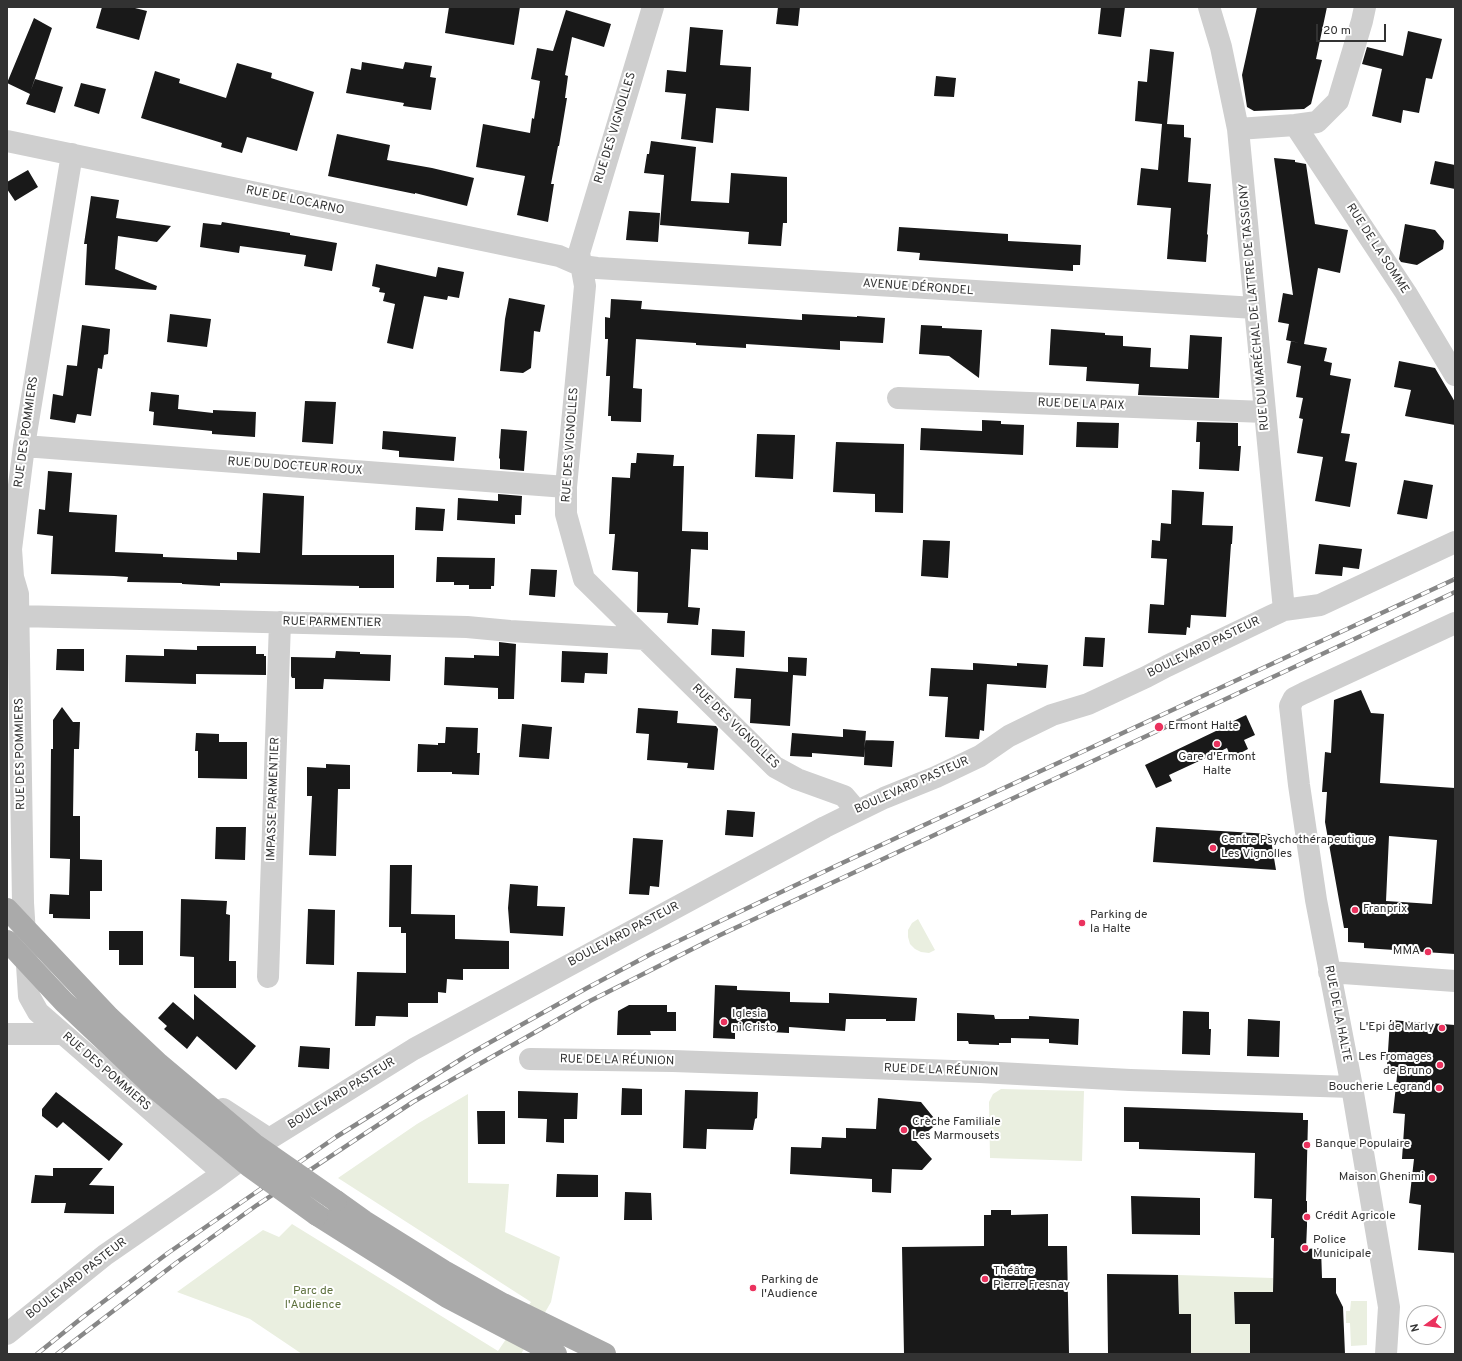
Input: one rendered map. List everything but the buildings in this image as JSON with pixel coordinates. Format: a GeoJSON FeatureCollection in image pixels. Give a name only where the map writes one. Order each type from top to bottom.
{"type":"FeatureCollection","features":[{"type":"Feature","properties":{"kind":"main road"},"geometry":{"type":"LineString","coordinates":[[15,906],[109,1018],[190,1091],[254,1144],[364,1221],[444,1272],[503,1304],[605,1354]]}},
{"type":"Feature","properties":{"kind":"main road"},"geometry":{"type":"LineString","coordinates":[[7,941],[64,1002],[156,1089],[234,1154],[317,1215],[447,1297],[556,1354]]}},
{"type":"Feature","properties":{"kind":"street","name":"RUE DES VIGNOLLES"},"geometry":{"type":"LineString","coordinates":[[653,7],[579,254],[584,286],[566,488],[566,514],[584,579],[775,767],[797,779],[844,796],[856,810]]}},
{"type":"Feature","properties":{"kind":"street","name":"RUE DU MARÉCHAL DE LATTRE DE TASSIGNY"},"geometry":{"type":"LineString","coordinates":[[1209,7],[1221,47],[1238,129],[1284,610]]}},
{"type":"Feature","properties":{"kind":"street"},"geometry":{"type":"LineString","coordinates":[[1238,129],[1317,122],[1338,101],[1365,7]]}},
{"type":"Feature","properties":{"kind":"street","name":"RUE DE LA SOMME"},"geometry":{"type":"LineString","coordinates":[[1295,125],[1406,293],[1455,375]]}},
{"type":"Feature","properties":{"kind":"street","name":"RUE DE LOCARNO"},"geometry":{"type":"LineString","coordinates":[[7,141],[559,256],[582,266]]}},
{"type":"Feature","properties":{"kind":"street","name":"RUE DES POMMIERS"},"geometry":{"type":"LineString","coordinates":[[72,154],[24,446],[11,549],[10,576],[18,594],[15,906],[29,996],[38,1012],[223,1173]]}},
{"type":"Feature","properties":{"kind":"street","name":"AVENUE DÉRONDEL"},"geometry":{"type":"LineString","coordinates":[[582,266],[1255,308]]}},
{"type":"Feature","properties":{"kind":"street","name":"RUE DE LA PAIX"},"geometry":{"type":"LineString","coordinates":[[898,398],[1265,412]]}},
{"type":"Feature","properties":{"kind":"street","name":"RUE DU DOCTEUR ROUX"},"geometry":{"type":"LineString","coordinates":[[24,446],[566,488]]}},
{"type":"Feature","properties":{"kind":"street","name":"BOULEVARD PASTEUR"},"geometry":{"type":"LineString","coordinates":[[7,1334],[105,1255],[269,1139],[414,1049],[856,810],[936,777],[980,756],[1009,736],[1052,716],[1088,704],[1284,610],[1320,605],[1455,542]]}},
{"type":"Feature","properties":{"kind":"street","name":"RUE PARMENTIER"},"geometry":{"type":"LineString","coordinates":[[18,616],[467,626],[510,632],[645,639]]}},
{"type":"Feature","properties":{"kind":"street","name":"IMPASSE PARMENTIER"},"geometry":{"type":"LineString","coordinates":[[268,977],[280,622]]}},
{"type":"Feature","properties":{"kind":"street","name":"RUE DE LA HALTE"},"geometry":{"type":"LineString","coordinates":[[1386,1354],[1389,1307],[1352,1087],[1316,900],[1297,771],[1290,706],[1294,698],[1455,623]]}},
{"type":"Feature","properties":{"kind":"street","name":"RUE DES POMMIERS"},"geometry":{"type":"LineString","coordinates":[[15,906],[44,938],[208,1099],[269,1139]]}},
{"type":"Feature","properties":{"kind":"street"},"geometry":{"type":"LineString","coordinates":[[1330,972],[1455,981]]}},
{"type":"Feature","properties":{"kind":"street"},"geometry":{"type":"LineString","coordinates":[[7,1034],[62,1034]]}},
{"type":"Feature","properties":{"kind":"street","name":"RUE DE LA RÉUNION"},"geometry":{"type":"LineString","coordinates":[[530,1059],[673,1061],[980,1072],[1130,1080],[1352,1087]]}},
{"type":"Feature","properties":{"kind":"green space"},"geometry":{"type":"Polygon","coordinates":[[[918,919],[935,950],[929,953],[921,952],[910,944],[908,930],[912,923],[918,919]]]}},
{"type":"Feature","properties":{"kind":"green space"},"geometry":{"type":"Polygon","coordinates":[[[1001,1089],[1084,1091],[1082,1161],[990,1158],[989,1102],[993,1094],[1001,1089]]]}},
{"type":"Feature","properties":{"kind":"green space","name":"Parc de l'Audience"},"geometry":{"type":"Polygon","coordinates":[[[468,1094],[468,1183],[509,1184],[505,1232],[560,1257],[551,1302],[521,1354],[302,1354],[250,1319],[177,1292],[263,1230],[279,1237],[292,1224],[498,1351],[531,1302],[338,1178],[417,1124],[468,1094]]]}},
{"type":"Feature","properties":{"kind":"green space"},"geometry":{"type":"Polygon","coordinates":[[[1178,1275],[1273,1278],[1273,1292],[1234,1293],[1235,1324],[1261,1324],[1261,1332],[1250,1333],[1250,1354],[1191,1354],[1191,1314],[1179,1314],[1178,1275]]]}},
{"type":"Feature","properties":{"kind":"green space"},"geometry":{"type":"Polygon","coordinates":[[[1351,1301],[1367,1301],[1367,1345],[1351,1346],[1350,1323],[1346,1323],[1346,1311],[1350,1311],[1351,1301]]]}},
{"type":"Feature","properties":{"kind":"railway"},"geometry":{"type":"LineString","coordinates":[[37,1354],[83,1317],[168,1253],[336,1137],[471,1053],[587,988],[651,954],[840,864],[1455,579]]}},
{"type":"Feature","properties":{"kind":"railway"},"geometry":{"type":"LineString","coordinates":[[57,1354],[176,1263],[257,1205],[358,1138],[413,1102],[590,1001],[718,936],[1455,592]]}},
{"type":"Feature","properties":{"kind":"place","name":"Ermont Halte"},"geometry":{"type":"Point","coordinates":[1159,727]}},
{"type":"Feature","properties":{"kind":"place","name":"Gare d'Ermont Halte"},"geometry":{"type":"Point","coordinates":[1217,744]}},
{"type":"Feature","properties":{"kind":"place","name":"Centre Psychothérapeutique Les Vignolles"},"geometry":{"type":"Point","coordinates":[1213,848]}},
{"type":"Feature","properties":{"kind":"place","name":"Franprix"},"geometry":{"type":"Point","coordinates":[1355,910]}},
{"type":"Feature","properties":{"kind":"place","name":"Parking de la Halte"},"geometry":{"type":"Point","coordinates":[1082,923]}},
{"type":"Feature","properties":{"kind":"place","name":"MMA"},"geometry":{"type":"Point","coordinates":[1428,952]}},
{"type":"Feature","properties":{"kind":"place","name":"Iglesia ni Cristo"},"geometry":{"type":"Point","coordinates":[724,1022]}},
{"type":"Feature","properties":{"kind":"place","name":"L'Epi de Marly"},"geometry":{"type":"Point","coordinates":[1442,1028]}},
{"type":"Feature","properties":{"kind":"place","name":"Les Fromages de Bruno"},"geometry":{"type":"Point","coordinates":[1440,1065]}},
{"type":"Feature","properties":{"kind":"place","name":"Boucherie Legrand"},"geometry":{"type":"Point","coordinates":[1439,1088]}},
{"type":"Feature","properties":{"kind":"place","name":"Crèche Familiale Les Marmousets"},"geometry":{"type":"Point","coordinates":[904,1130]}},
{"type":"Feature","properties":{"kind":"place","name":"Banque Populaire"},"geometry":{"type":"Point","coordinates":[1307,1145]}},
{"type":"Feature","properties":{"kind":"place","name":"Maison Ghenimi"},"geometry":{"type":"Point","coordinates":[1432,1178]}},
{"type":"Feature","properties":{"kind":"place","name":"Crédit Agricole"},"geometry":{"type":"Point","coordinates":[1307,1217]}},
{"type":"Feature","properties":{"kind":"place","name":"Police Municipale"},"geometry":{"type":"Point","coordinates":[1305,1248]}},
{"type":"Feature","properties":{"kind":"place","name":"Théâtre Pierre Fresnay"},"geometry":{"type":"Point","coordinates":[985,1279]}},
{"type":"Feature","properties":{"kind":"place","name":"Parking de l'Audience"},"geometry":{"type":"Point","coordinates":[753,1288]}}]}
